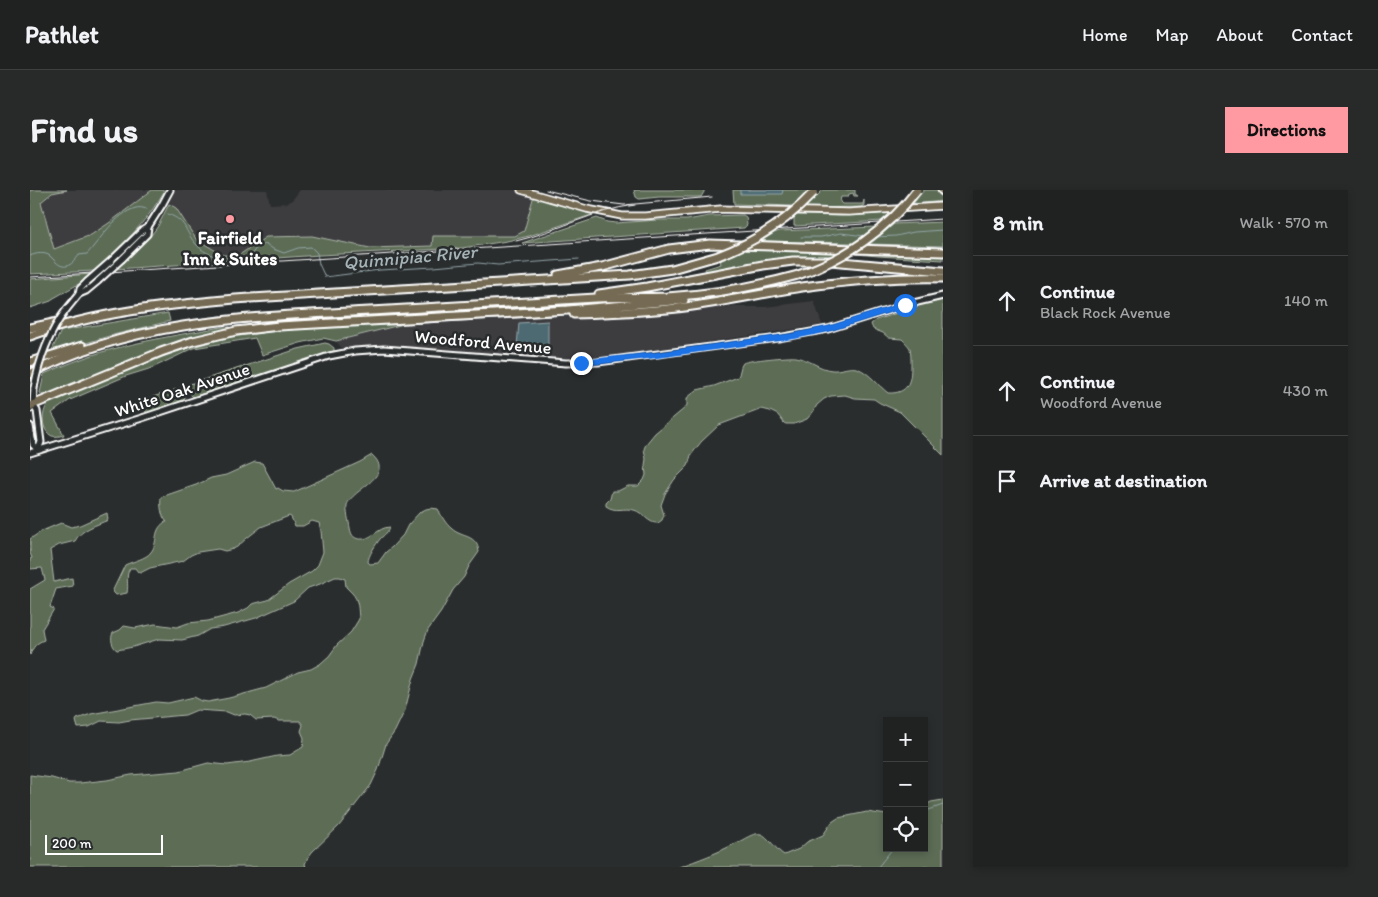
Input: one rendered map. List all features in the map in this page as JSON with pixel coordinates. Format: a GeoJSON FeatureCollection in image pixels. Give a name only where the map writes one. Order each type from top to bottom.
{"type":"FeatureCollection","features":[{"type":"Feature","properties":{"kind":"highway"},"geometry":{"type":"LineString","coordinates":[[30,362],[95,343],[196,324],[249,318],[527,302],[672,296],[741,288],[798,275],[824,265],[859,245],[892,219],[917,190]]}},
{"type":"Feature","properties":{"kind":"highway"},"geometry":{"type":"LineString","coordinates":[[30,328],[83,317],[235,299],[648,274],[685,266],[745,245],[775,227],[799,208],[815,191]]}},
{"type":"Feature","properties":{"kind":"highway"},"geometry":{"type":"LineString","coordinates":[[510,282],[573,273],[674,248],[710,244],[943,252]]}},
{"type":"Feature","properties":{"kind":"highway"},"geometry":{"type":"LineString","coordinates":[[527,302],[626,291],[786,262],[830,261],[943,271]]}},
{"type":"Feature","properties":{"kind":"highway"},"geometry":{"type":"LineString","coordinates":[[529,312],[573,314],[643,311],[699,305],[835,283],[943,278]]}},
{"type":"Feature","properties":{"kind":"highway"},"geometry":{"type":"LineString","coordinates":[[31,407],[172,348],[228,332],[279,326],[628,306],[683,300],[741,288]]}},
{"type":"Feature","properties":{"kind":"highway"},"geometry":{"type":"LineString","coordinates":[[30,336],[72,323],[115,314]]}},
{"type":"Feature","properties":{"kind":"highway"},"geometry":{"type":"LineString","coordinates":[[30,374],[75,354],[127,338]]}},
{"type":"Feature","properties":{"kind":"main road"},"geometry":{"type":"LineString","coordinates":[[521,190],[587,209],[622,216],[645,216],[721,209],[832,212],[943,206]]}},
{"type":"Feature","properties":{"kind":"street"},"geometry":{"type":"LineString","coordinates":[[30,426],[33,445],[38,450],[41,442],[37,411],[31,407],[39,365],[47,343],[57,324],[79,294],[98,281],[146,234],[170,190]]}},
{"type":"Feature","properties":{"kind":"street"},"geometry":{"type":"LineString","coordinates":[[79,294],[80,288],[143,230],[148,228]]}},
{"type":"Feature","properties":{"kind":"street","name":"Woodford Avenue"},"geometry":{"type":"LineString","coordinates":[[343,353],[384,348],[581,363],[657,355],[828,329],[905,305],[943,296]]}},
{"type":"Feature","properties":{"kind":"street","name":"White Oak Avenue"},"geometry":{"type":"LineString","coordinates":[[30,453],[343,353]]}},
{"type":"Feature","properties":{"kind":"shaded area"},"geometry":{"type":"Polygon","coordinates":[[[67,190],[152,190],[91,235],[53,249],[41,202],[52,193],[67,190]]]}},
{"type":"Feature","properties":{"kind":"shaded area"},"geometry":{"type":"Polygon","coordinates":[[[174,190],[267,190],[270,204],[288,203],[300,190],[514,190],[534,195],[524,231],[515,236],[433,236],[433,246],[369,248],[312,236],[266,237],[239,255],[223,255],[196,239],[176,208],[169,204],[174,190]]]}},
{"type":"Feature","properties":{"kind":"shaded area"},"geometry":{"type":"Polygon","coordinates":[[[814,301],[822,325],[607,357],[556,358],[387,345],[344,351],[336,341],[404,324],[553,316],[632,316],[713,307],[765,307],[814,301]]]}},
{"type":"Feature","properties":{"kind":"green space"},"geometry":{"type":"Polygon","coordinates":[[[30,190],[67,190],[52,193],[41,202],[54,249],[91,235],[152,190],[165,190],[133,234],[94,271],[30,274],[30,190]]]}},
{"type":"Feature","properties":{"kind":"green space"},"geometry":{"type":"Polygon","coordinates":[[[634,190],[704,190],[704,192],[701,197],[639,199],[636,197],[634,190]]]}},
{"type":"Feature","properties":{"kind":"green space"},"geometry":{"type":"Polygon","coordinates":[[[733,190],[809,190],[793,206],[734,204],[733,190]]]}},
{"type":"Feature","properties":{"kind":"green space"},"geometry":{"type":"Polygon","coordinates":[[[823,190],[855,190],[855,194],[858,196],[854,196],[853,193],[849,194],[848,197],[841,197],[840,202],[842,204],[863,204],[864,200],[864,205],[861,207],[805,208],[823,190]]]}},
{"type":"Feature","properties":{"kind":"green space"},"geometry":{"type":"Polygon","coordinates":[[[924,190],[938,190],[943,197],[943,201],[913,204],[924,190]]]}},
{"type":"Feature","properties":{"kind":"green space"},"geometry":{"type":"Polygon","coordinates":[[[534,195],[594,214],[529,236],[462,248],[320,255],[116,269],[149,238],[158,226],[169,204],[176,208],[196,239],[223,255],[239,255],[266,237],[312,236],[370,248],[432,246],[433,236],[515,236],[524,231],[534,195]]]}},
{"type":"Feature","properties":{"kind":"green space"},"geometry":{"type":"Polygon","coordinates":[[[891,213],[883,221],[794,226],[794,218],[797,215],[842,216],[891,213]]]}},
{"type":"Feature","properties":{"kind":"green space"},"geometry":{"type":"Polygon","coordinates":[[[743,215],[746,217],[747,225],[744,228],[522,243],[597,218],[616,223],[743,215]]]}},
{"type":"Feature","properties":{"kind":"green space"},"geometry":{"type":"Polygon","coordinates":[[[943,222],[943,246],[870,244],[894,224],[943,222]]]}},
{"type":"Feature","properties":{"kind":"green space"},"geometry":{"type":"Polygon","coordinates":[[[876,227],[854,243],[761,241],[780,231],[876,227]]]}},
{"type":"Feature","properties":{"kind":"green space"},"geometry":{"type":"Polygon","coordinates":[[[750,247],[843,250],[828,258],[776,259],[706,272],[705,269],[721,264],[720,260],[750,247]]]}},
{"type":"Feature","properties":{"kind":"green space"},"geometry":{"type":"Polygon","coordinates":[[[861,250],[943,255],[943,260],[856,254],[861,250]]]}},
{"type":"Feature","properties":{"kind":"green space"},"geometry":{"type":"Polygon","coordinates":[[[91,274],[82,282],[51,301],[30,308],[30,279],[91,274]]]}},
{"type":"Feature","properties":{"kind":"green space"},"geometry":{"type":"Polygon","coordinates":[[[943,300],[943,455],[900,412],[874,399],[855,398],[845,395],[831,396],[817,405],[807,419],[794,424],[786,424],[778,415],[762,409],[719,425],[701,442],[691,455],[688,466],[674,480],[665,494],[661,505],[664,515],[658,523],[651,522],[634,510],[617,510],[606,506],[612,491],[618,491],[628,486],[638,486],[644,480],[646,475],[646,459],[644,449],[646,444],[655,433],[685,408],[687,398],[697,390],[738,377],[743,363],[769,358],[796,357],[827,369],[856,368],[866,373],[888,393],[895,393],[905,389],[911,370],[910,348],[902,339],[889,338],[873,329],[871,324],[876,320],[919,305],[943,300]]]}},
{"type":"Feature","properties":{"kind":"green space"},"geometry":{"type":"Polygon","coordinates":[[[168,313],[170,321],[109,336],[50,354],[61,331],[168,313]]]}},
{"type":"Feature","properties":{"kind":"green space"},"geometry":{"type":"Polygon","coordinates":[[[517,316],[553,316],[404,324],[336,341],[323,338],[300,343],[262,355],[255,338],[194,348],[152,368],[126,376],[70,400],[52,413],[64,435],[52,436],[48,434],[44,426],[44,412],[49,403],[54,400],[117,373],[147,364],[171,353],[225,338],[289,329],[517,316]]]}},
{"type":"Feature","properties":{"kind":"green space"},"geometry":{"type":"Polygon","coordinates":[[[230,327],[230,329],[178,342],[45,396],[40,393],[44,374],[80,359],[132,344],[230,327]]]}},
{"type":"Feature","properties":{"kind":"green space"},"geometry":{"type":"Polygon","coordinates":[[[325,343],[334,348],[334,351],[193,397],[190,393],[190,384],[298,349],[325,343]]]}},
{"type":"Feature","properties":{"kind":"green space"},"geometry":{"type":"Polygon","coordinates":[[[180,388],[185,397],[184,400],[148,413],[144,410],[144,400],[180,388]]]}},
{"type":"Feature","properties":{"kind":"green space"},"geometry":{"type":"Polygon","coordinates":[[[372,455],[378,463],[379,469],[376,476],[350,499],[347,505],[351,532],[354,537],[367,538],[382,529],[390,527],[372,550],[368,559],[370,564],[378,563],[420,512],[431,508],[438,509],[452,529],[472,539],[478,546],[479,552],[428,630],[405,710],[395,731],[386,744],[371,785],[339,826],[312,852],[305,864],[306,867],[30,867],[30,775],[69,783],[80,783],[131,775],[179,771],[208,763],[227,765],[250,762],[290,755],[303,747],[304,738],[301,731],[303,725],[300,721],[256,720],[250,715],[234,715],[227,712],[197,710],[185,715],[119,722],[101,721],[89,727],[78,728],[77,719],[91,714],[156,702],[168,703],[194,697],[208,702],[266,688],[298,672],[311,669],[320,664],[351,632],[359,619],[357,602],[346,587],[345,579],[335,577],[308,588],[294,601],[256,618],[210,629],[198,636],[182,640],[159,639],[133,647],[115,649],[112,635],[124,626],[135,628],[155,624],[177,627],[238,613],[252,604],[268,600],[289,584],[312,571],[318,565],[323,552],[319,523],[312,521],[303,526],[295,526],[289,516],[261,527],[233,549],[198,552],[183,561],[150,568],[140,573],[135,568],[130,568],[127,593],[116,595],[113,590],[125,565],[149,554],[155,544],[158,529],[167,522],[161,511],[161,497],[211,478],[226,475],[255,462],[262,463],[276,489],[294,492],[372,455]]]}},
{"type":"Feature","properties":{"kind":"green space"},"geometry":{"type":"Polygon","coordinates":[[[107,513],[108,520],[85,530],[75,541],[59,545],[50,550],[54,582],[72,578],[73,586],[56,589],[50,607],[54,609],[42,629],[44,640],[35,646],[30,655],[30,589],[45,580],[42,568],[30,569],[30,559],[32,558],[30,539],[42,531],[61,523],[71,527],[107,513]]]}},
{"type":"Feature","properties":{"kind":"green space"},"geometry":{"type":"Polygon","coordinates":[[[943,800],[943,867],[679,867],[758,834],[766,837],[784,855],[799,849],[807,842],[823,835],[832,822],[838,818],[867,812],[883,814],[883,852],[928,852],[928,804],[943,800]]]}},
{"type":"Feature","properties":{"kind":"water"},"geometry":{"type":"Polygon","coordinates":[[[740,190],[783,190],[782,194],[740,194],[740,190]]]}},
{"type":"Feature","properties":{"kind":"water"},"geometry":{"type":"Polygon","coordinates":[[[548,321],[548,350],[517,346],[519,323],[548,321]]]}},
{"type":"Feature","properties":{"kind":"waterway","name":"Quinnipiac River"},"geometry":{"type":"LineString","coordinates":[[30,256],[46,254],[59,265],[69,265],[79,255],[87,254],[122,215],[136,208],[147,209]]}},
{"type":"Feature","properties":{"kind":"waterway","name":"Quinnipiac River"},"geometry":{"type":"LineString","coordinates":[[168,214],[182,223],[191,238],[201,249],[220,257],[250,256],[257,247],[266,244],[284,253],[298,248],[311,247],[317,253],[319,264],[325,277],[380,270],[478,263],[498,265],[579,259]]}},
{"type":"Feature","properties":{"kind":"waterway","name":"Quinnipiac River"},"geometry":{"type":"LineString","coordinates":[[874,237],[943,230]]}},
{"type":"Feature","properties":{"kind":"waterway","name":"Quinnipiac River"},"geometry":{"type":"LineString","coordinates":[[801,237],[821,237],[841,233],[865,236]]}},
{"type":"Feature","properties":{"kind":"waterway"},"geometry":{"type":"LineString","coordinates":[[928,810],[943,805]]}},
{"type":"Feature","properties":{"kind":"waterway"},"geometry":{"type":"LineString","coordinates":[[878,867],[890,852]]}},
{"type":"Feature","properties":{"kind":"railway"},"geometry":{"type":"LineString","coordinates":[[546,190],[591,201],[624,205],[712,197]]}},
{"type":"Feature","properties":{"kind":"railway"},"geometry":{"type":"LineString","coordinates":[[516,241],[604,211],[635,205]]}},
{"type":"Feature","properties":{"kind":"railway"},"geometry":{"type":"LineString","coordinates":[[30,277],[943,219]]}},
{"type":"Feature","properties":{"kind":"place","name":"Fairfield Inn & Suites"},"geometry":{"type":"Point","coordinates":[230,219]}},
{"type":"Feature","properties":{"kind":"route"},"geometry":{"type":"LineString","coordinates":[[581,363],[657,355],[794,336],[828,329],[905,305]]}}]}
